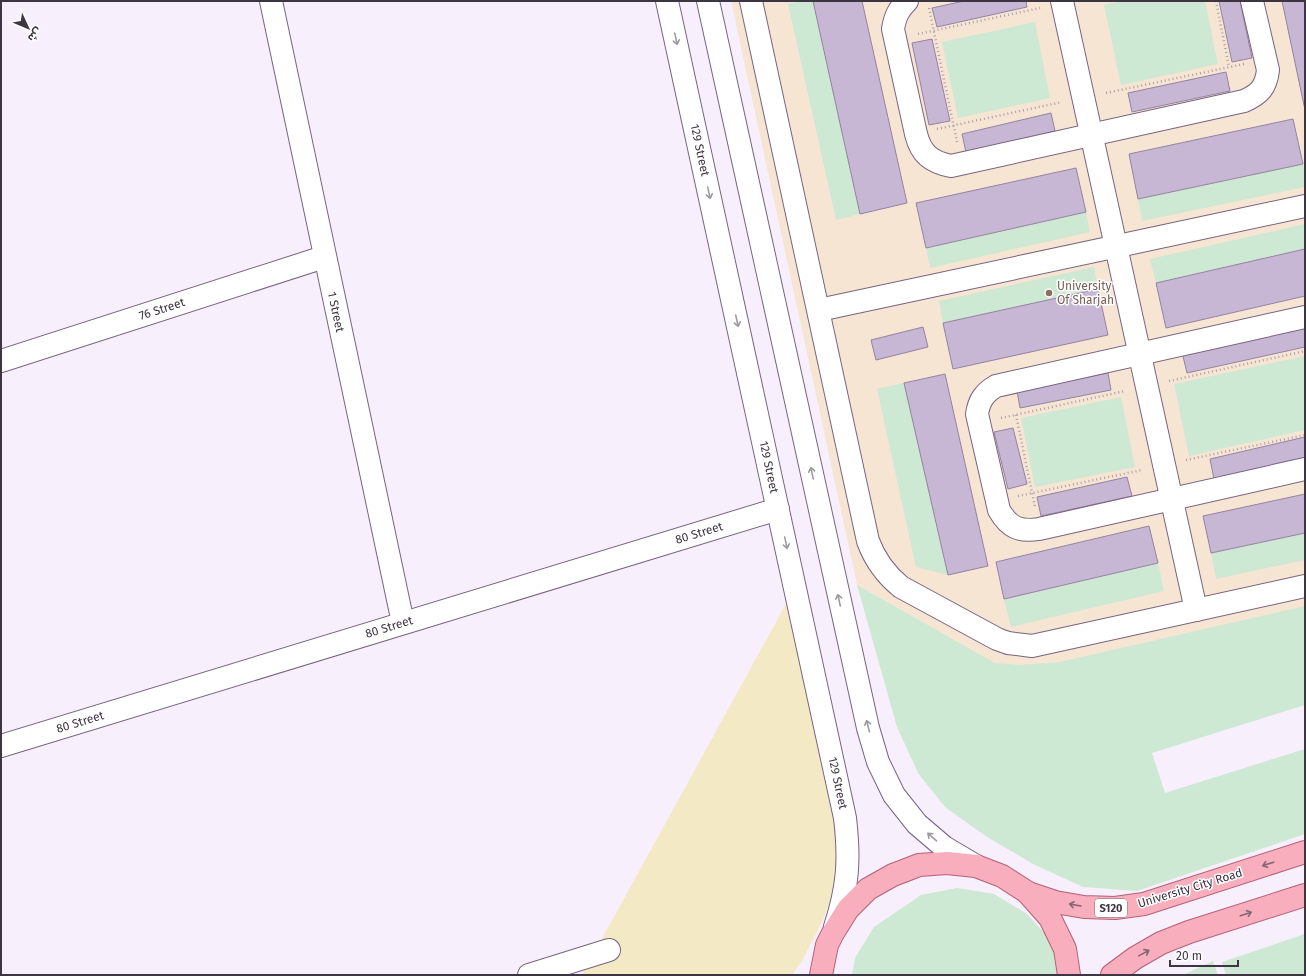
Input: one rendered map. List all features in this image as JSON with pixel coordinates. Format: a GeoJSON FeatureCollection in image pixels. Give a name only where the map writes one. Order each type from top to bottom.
{"type":"FeatureCollection","features":[{"type":"Feature","properties":{"kind":"main road","name":"University City Road"},"geometry":{"type":"LineString","coordinates":[[1027,892],[1055,902],[1084,907],[1115,908],[1144,904],[1305,852]]}},
{"type":"Feature","properties":{"kind":"main road"},"geometry":{"type":"LineString","coordinates":[[805,975],[830,939],[848,909],[868,889],[892,875],[919,866],[947,863],[976,866],[1002,876],[1027,892],[1050,918],[1065,949],[1069,975]]}},
{"type":"Feature","properties":{"kind":"main road"},"geometry":{"type":"LineString","coordinates":[[1112,975],[1135,958],[1161,943],[1189,932],[1305,895]]}},
{"type":"Feature","properties":{"kind":"main road"},"geometry":{"type":"LineString","coordinates":[[821,975],[830,939]]}},
{"type":"Feature","properties":{"kind":"street","name":"1 Street"},"geometry":{"type":"LineString","coordinates":[[270,1],[403,623]]}},
{"type":"Feature","properties":{"kind":"street","name":"129 Street"},"geometry":{"type":"LineString","coordinates":[[667,1],[846,818],[849,847],[847,876],[842,905],[830,939]]}},
{"type":"Feature","properties":{"kind":"street"},"geometry":{"type":"LineString","coordinates":[[708,1],[868,728],[878,762],[894,795],[917,824],[944,847],[976,866]]}},
{"type":"Feature","properties":{"kind":"street"},"geometry":{"type":"LineString","coordinates":[[751,1],[868,541],[880,567],[890,578],[901,587],[997,639],[1008,643],[1032,646],[1305,586]]}},
{"type":"Feature","properties":{"kind":"street"},"geometry":{"type":"LineString","coordinates":[[907,1],[899,9],[894,18],[893,29],[918,144],[924,153],[932,160],[941,164],[952,166],[1092,136],[1244,101],[1254,97],[1262,90],[1267,80],[1268,70],[1252,1]]}},
{"type":"Feature","properties":{"kind":"street"},"geometry":{"type":"LineString","coordinates":[[1062,2],[1196,610]]}},
{"type":"Feature","properties":{"kind":"street"},"geometry":{"type":"LineString","coordinates":[[819,310],[1305,206]]}},
{"type":"Feature","properties":{"kind":"street","name":"76 Street"},"geometry":{"type":"LineString","coordinates":[[1,361],[324,257]]}},
{"type":"Feature","properties":{"kind":"street"},"geometry":{"type":"LineString","coordinates":[[1305,317],[996,386],[988,391],[978,406],[978,419],[999,510],[1004,519],[1020,530],[1039,529],[1305,469]]}},
{"type":"Feature","properties":{"kind":"street","name":"80 Street"},"geometry":{"type":"LineString","coordinates":[[1,746],[778,509]]}},
{"type":"Feature","properties":{"kind":"street"},"geometry":{"type":"LineString","coordinates":[[529,975],[609,950]]}},
{"type":"Feature","properties":{"kind":"path"},"geometry":{"type":"LineString","coordinates":[[928,1],[962,164]]}},
{"type":"Feature","properties":{"kind":"path"},"geometry":{"type":"LineString","coordinates":[[1216,1],[1229,67]]}},
{"type":"Feature","properties":{"kind":"path"},"geometry":{"type":"LineString","coordinates":[[895,39],[1062,2]]}},
{"type":"Feature","properties":{"kind":"path"},"geometry":{"type":"LineString","coordinates":[[1016,415],[1039,529]]}},
{"type":"Feature","properties":{"kind":"shaded area","name":"University Of Sharjah"},"geometry":{"type":"Polygon","coordinates":[[[731,1],[1305,1],[1305,705],[927,692],[857,585],[731,1]]]}},
{"type":"Feature","properties":{"kind":"green space"},"geometry":{"type":"Polygon","coordinates":[[[801,1],[813,1],[860,214],[836,220],[788,4],[801,1]]]}},
{"type":"Feature","properties":{"kind":"green space"},"geometry":{"type":"Polygon","coordinates":[[[1122,1],[1205,1],[1218,64],[1121,85],[1104,5],[1122,1]]]}},
{"type":"Feature","properties":{"kind":"green space"},"geometry":{"type":"Polygon","coordinates":[[[1035,22],[1050,98],[958,118],[942,42],[1035,22]]]}},
{"type":"Feature","properties":{"kind":"green space"},"geometry":{"type":"Polygon","coordinates":[[[1303,164],[1305,187],[1142,221],[1138,199],[1303,164]]]}},
{"type":"Feature","properties":{"kind":"green space"},"geometry":{"type":"Polygon","coordinates":[[[1086,212],[1090,232],[930,268],[926,248],[1086,212]]]}},
{"type":"Feature","properties":{"kind":"green space"},"geometry":{"type":"Polygon","coordinates":[[[1305,224],[1305,249],[1156,283],[1150,259],[1305,224]]]}},
{"type":"Feature","properties":{"kind":"green space"},"geometry":{"type":"Polygon","coordinates":[[[1094,267],[1098,289],[943,323],[939,301],[1094,267]]]}},
{"type":"Feature","properties":{"kind":"green space"},"geometry":{"type":"Polygon","coordinates":[[[1305,356],[1305,430],[1189,456],[1174,384],[1305,356]]]}},
{"type":"Feature","properties":{"kind":"green space"},"geometry":{"type":"Polygon","coordinates":[[[904,383],[948,575],[916,567],[877,389],[904,383]]]}},
{"type":"Feature","properties":{"kind":"green space"},"geometry":{"type":"Polygon","coordinates":[[[1121,397],[1135,467],[1035,487],[1021,418],[1121,397]]]}},
{"type":"Feature","properties":{"kind":"green space"},"geometry":{"type":"Polygon","coordinates":[[[1305,533],[1305,560],[1216,579],[1211,553],[1305,533]]]}},
{"type":"Feature","properties":{"kind":"green space"},"geometry":{"type":"Polygon","coordinates":[[[1158,563],[1164,591],[1011,627],[1004,599],[1158,563]]]}},
{"type":"Feature","properties":{"kind":"green space"},"geometry":{"type":"Polygon","coordinates":[[[857,585],[995,663],[1018,665],[1060,662],[1305,606],[1305,705],[1152,753],[1165,793],[1305,749],[1305,834],[1137,891],[1083,887],[1035,865],[987,837],[945,807],[918,773],[897,727],[857,585]]]}},
{"type":"Feature","properties":{"kind":"green space"},"geometry":{"type":"Polygon","coordinates":[[[957,888],[994,894],[1027,914],[1048,937],[1063,975],[852,975],[855,958],[874,927],[921,895],[957,888]]]}},
{"type":"Feature","properties":{"kind":"green space"},"geometry":{"type":"Polygon","coordinates":[[[1305,934],[1305,975],[1226,975],[1222,962],[1305,934]]]}},
{"type":"Feature","properties":{"kind":"green space"},"geometry":{"type":"Polygon","coordinates":[[[1213,961],[1218,975],[1183,975],[1213,961]]]}},
{"type":"Feature","properties":{"kind":"sand"},"geometry":{"type":"Polygon","coordinates":[[[786,604],[840,831],[839,877],[823,920],[802,961],[792,975],[582,975],[786,604]]]}},
{"type":"Feature","properties":{"kind":"building"},"geometry":{"type":"Polygon","coordinates":[[[813,1],[862,1],[907,203],[860,214],[813,1]]]}},
{"type":"Feature","properties":{"kind":"building"},"geometry":{"type":"Polygon","coordinates":[[[964,1],[1026,1],[1027,7],[937,27],[932,8],[964,1]]]}},
{"type":"Feature","properties":{"kind":"building"},"geometry":{"type":"Polygon","coordinates":[[[1219,1],[1240,1],[1252,58],[1232,62],[1219,1]]]}},
{"type":"Feature","properties":{"kind":"building"},"geometry":{"type":"Polygon","coordinates":[[[1282,1],[1305,1],[1305,110],[1282,1]]]}},
{"type":"Feature","properties":{"kind":"building"},"geometry":{"type":"Polygon","coordinates":[[[932,39],[950,121],[929,125],[912,43],[932,39]]]}},
{"type":"Feature","properties":{"kind":"building"},"geometry":{"type":"Polygon","coordinates":[[[1226,72],[1230,91],[1132,112],[1128,93],[1226,72]]]}},
{"type":"Feature","properties":{"kind":"building"},"geometry":{"type":"Polygon","coordinates":[[[1051,113],[1055,131],[966,152],[962,134],[1051,113]]]}},
{"type":"Feature","properties":{"kind":"building"},"geometry":{"type":"Polygon","coordinates":[[[1293,119],[1303,164],[1138,199],[1129,154],[1293,119]]]}},
{"type":"Feature","properties":{"kind":"building"},"geometry":{"type":"Polygon","coordinates":[[[1076,168],[1086,212],[926,248],[916,203],[1076,168]]]}},
{"type":"Feature","properties":{"kind":"building"},"geometry":{"type":"Polygon","coordinates":[[[1305,249],[1305,296],[1166,328],[1156,283],[1305,249]]]}},
{"type":"Feature","properties":{"kind":"building"},"geometry":{"type":"Polygon","coordinates":[[[1098,289],[1108,335],[953,369],[943,323],[1098,289]]]}},
{"type":"Feature","properties":{"kind":"building"},"geometry":{"type":"Polygon","coordinates":[[[1305,324],[1305,347],[1187,373],[1182,352],[1305,324]]]}},
{"type":"Feature","properties":{"kind":"building"},"geometry":{"type":"Polygon","coordinates":[[[923,327],[928,347],[876,360],[871,340],[923,327]]]}},
{"type":"Feature","properties":{"kind":"building"},"geometry":{"type":"Polygon","coordinates":[[[1108,373],[1111,390],[1020,408],[1017,391],[1108,373]]]}},
{"type":"Feature","properties":{"kind":"building"},"geometry":{"type":"Polygon","coordinates":[[[945,374],[988,566],[948,575],[904,383],[945,374]]]}},
{"type":"Feature","properties":{"kind":"building"},"geometry":{"type":"Polygon","coordinates":[[[1013,428],[1027,484],[1008,489],[994,432],[1013,428]]]}},
{"type":"Feature","properties":{"kind":"building"},"geometry":{"type":"Polygon","coordinates":[[[1305,437],[1305,458],[1214,479],[1210,459],[1305,437]]]}},
{"type":"Feature","properties":{"kind":"building"},"geometry":{"type":"Polygon","coordinates":[[[1127,477],[1132,496],[1041,516],[1037,497],[1127,477]]]}},
{"type":"Feature","properties":{"kind":"building"},"geometry":{"type":"Polygon","coordinates":[[[1305,494],[1305,533],[1211,553],[1203,516],[1305,494]]]}},
{"type":"Feature","properties":{"kind":"building"},"geometry":{"type":"Polygon","coordinates":[[[1149,526],[1158,563],[1004,599],[996,562],[1149,526]]]}},
{"type":"Feature","properties":{"kind":"place","name":"University Of Sharjah"},"geometry":{"type":"Point","coordinates":[1049,293]}}]}
